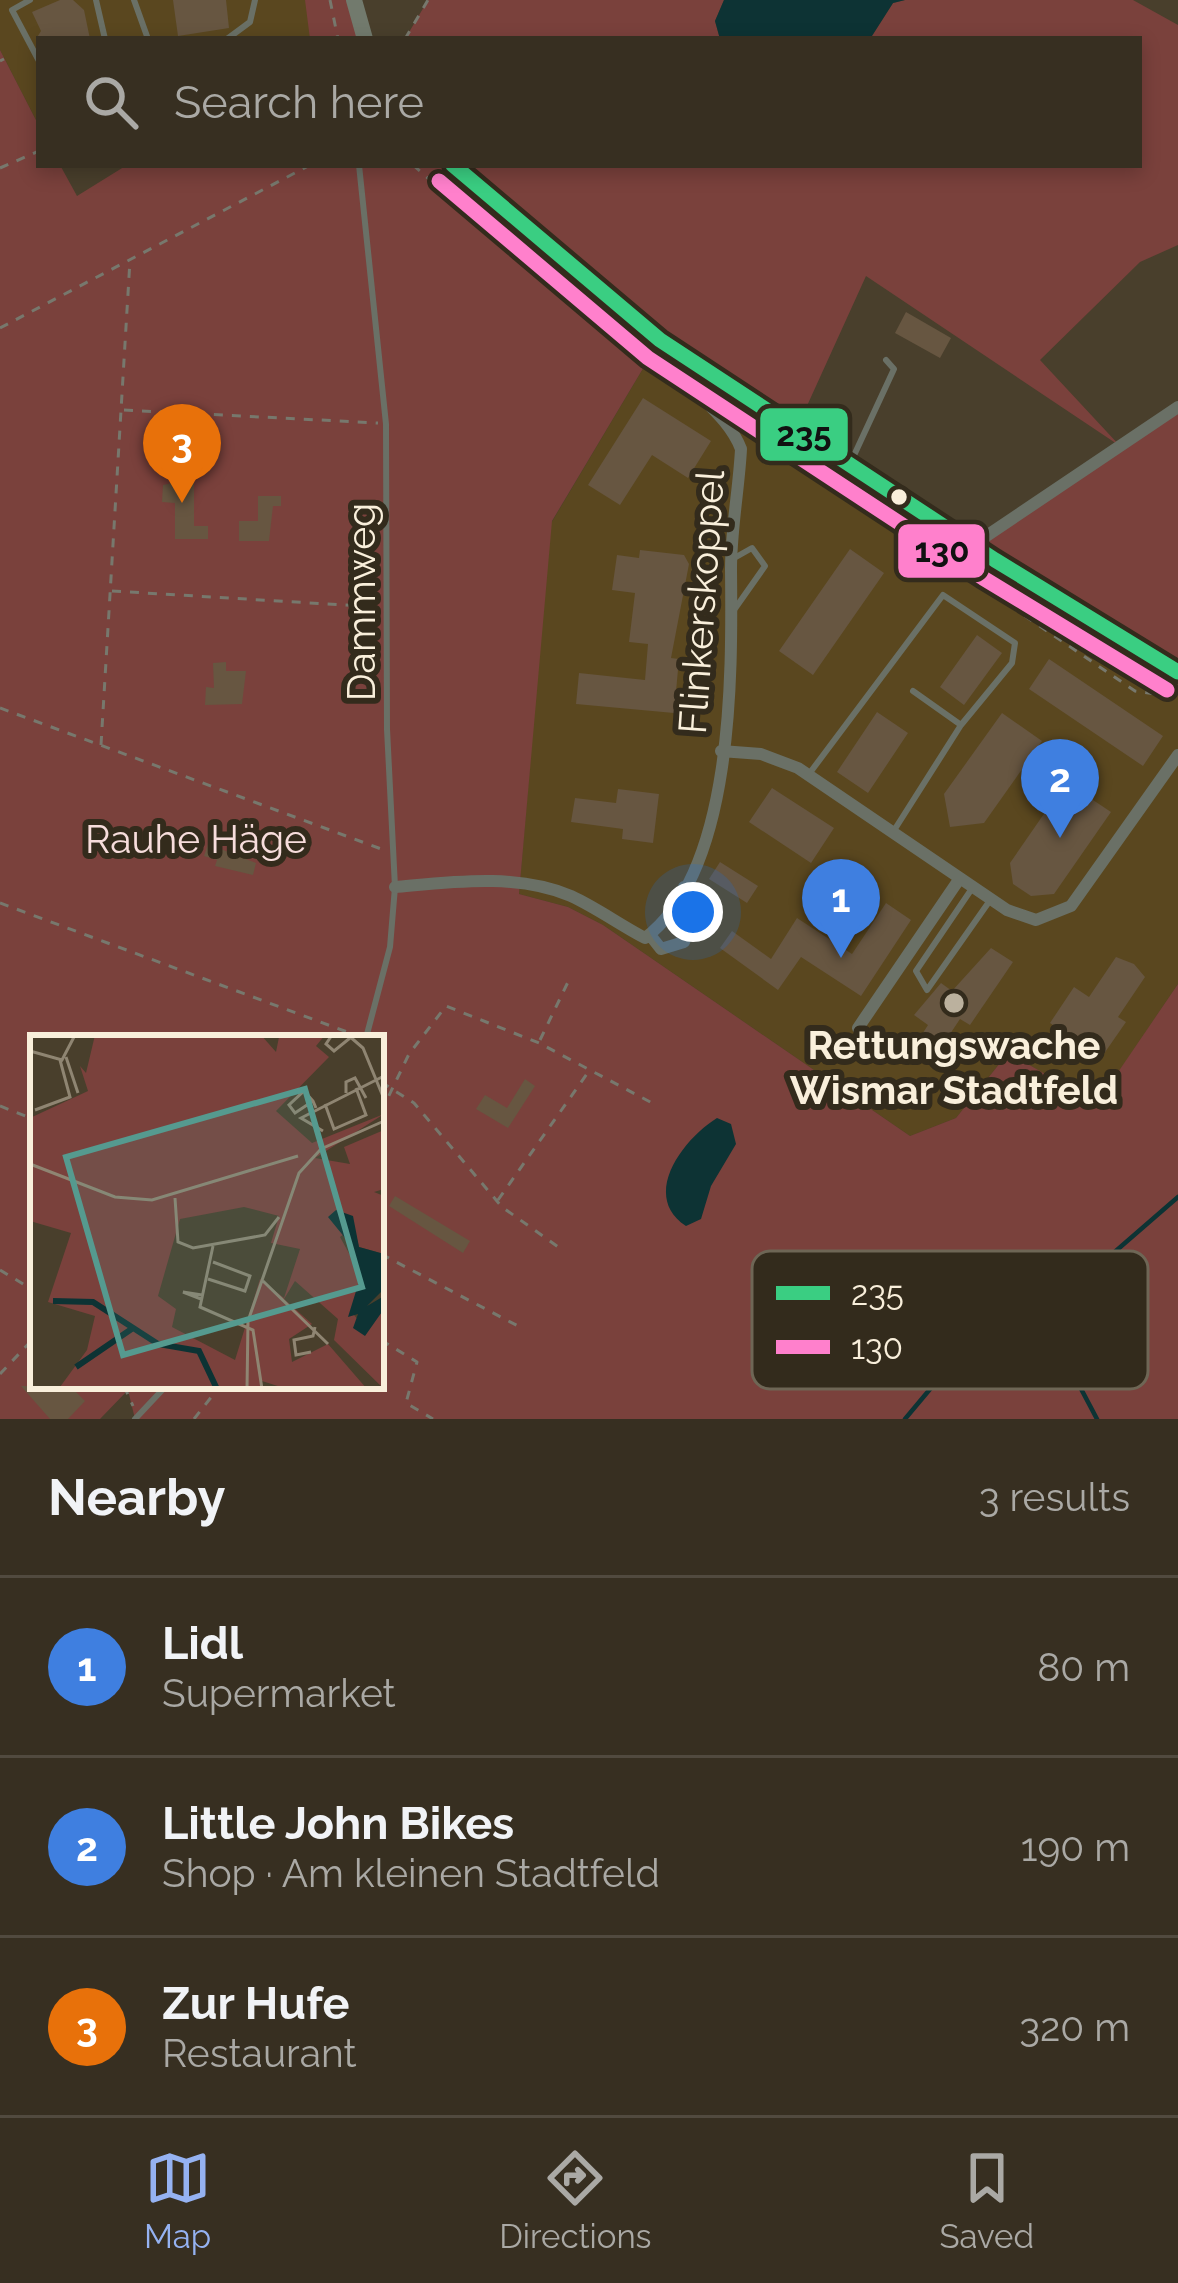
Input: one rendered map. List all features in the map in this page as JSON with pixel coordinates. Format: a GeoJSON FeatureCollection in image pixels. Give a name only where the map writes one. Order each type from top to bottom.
{"type":"FeatureCollection","features":[{"type":"Feature","properties":{"kind":"main road"},"geometry":{"type":"LineString","coordinates":[[354,0],[363,36]]}},
{"type":"Feature","properties":{"kind":"main road"},"geometry":{"type":"LineString","coordinates":[[457,168],[663,342],[973,545],[1178,672]]}},
{"type":"Feature","properties":{"kind":"street","name":"Flinkerskoppel"},"geometry":{"type":"LineString","coordinates":[[663,342],[673,362],[732,426],[741,448],[731,571],[734,610],[721,752],[706,843],[684,887],[650,935],[652,944],[661,949],[684,942],[689,928],[684,887]]}},
{"type":"Feature","properties":{"kind":"street"},"geometry":{"type":"LineString","coordinates":[[973,545],[1178,407]]}},
{"type":"Feature","properties":{"kind":"street"},"geometry":{"type":"LineString","coordinates":[[721,752],[761,754],[808,775],[1027,919],[1066,910],[1178,755]]}},
{"type":"Feature","properties":{"kind":"street"},"geometry":{"type":"LineString","coordinates":[[395,887],[460,882],[533,886],[568,895],[645,938],[650,935]]}},
{"type":"Feature","properties":{"kind":"street"},"geometry":{"type":"LineString","coordinates":[[858,1028],[966,883]]}},
{"type":"Feature","properties":{"kind":"lane"},"geometry":{"type":"LineString","coordinates":[[30,0],[12,10],[36,55]]}},
{"type":"Feature","properties":{"kind":"lane"},"geometry":{"type":"LineString","coordinates":[[96,0],[104,36]]}},
{"type":"Feature","properties":{"kind":"lane"},"geometry":{"type":"LineString","coordinates":[[134,0],[147,36]]}},
{"type":"Feature","properties":{"kind":"lane"},"geometry":{"type":"LineString","coordinates":[[231,36],[250,22],[255,0]]}},
{"type":"Feature","properties":{"kind":"lane","name":"Dammweg"},"geometry":{"type":"LineString","coordinates":[[359,168],[386,424],[395,887],[389,947],[365,1035]]}},
{"type":"Feature","properties":{"kind":"lane"},"geometry":{"type":"LineString","coordinates":[[850,465],[894,369],[886,360]]}},
{"type":"Feature","properties":{"kind":"lane"},"geometry":{"type":"LineString","coordinates":[[734,610],[759,580],[764,563],[755,549],[745,548],[731,571],[748,586],[759,580]]}},
{"type":"Feature","properties":{"kind":"lane"},"geometry":{"type":"LineString","coordinates":[[808,775],[943,595],[1015,644],[1012,663],[961,725],[892,832]]}},
{"type":"Feature","properties":{"kind":"lane"},"geometry":{"type":"LineString","coordinates":[[913,691],[961,725]]}},
{"type":"Feature","properties":{"kind":"lane"},"geometry":{"type":"LineString","coordinates":[[966,883],[916,971],[927,990],[991,899]]}},
{"type":"Feature","properties":{"kind":"lane"},"geometry":{"type":"LineString","coordinates":[[136,1417],[163,1389]]}},
{"type":"Feature","properties":{"kind":"path"},"geometry":{"type":"LineString","coordinates":[[330,0],[337,36]]}},
{"type":"Feature","properties":{"kind":"path"},"geometry":{"type":"LineString","coordinates":[[407,36],[428,0]]}},
{"type":"Feature","properties":{"kind":"path"},"geometry":{"type":"LineString","coordinates":[[0,168],[36,152]]}},
{"type":"Feature","properties":{"kind":"path"},"geometry":{"type":"LineString","coordinates":[[0,328],[304,168]]}},
{"type":"Feature","properties":{"kind":"path"},"geometry":{"type":"LineString","coordinates":[[416,168],[578,311],[668,375]]}},
{"type":"Feature","properties":{"kind":"path"},"geometry":{"type":"LineString","coordinates":[[101,745],[130,260]]}},
{"type":"Feature","properties":{"kind":"path"},"geometry":{"type":"LineString","coordinates":[[122,410],[386,424]]}},
{"type":"Feature","properties":{"kind":"path"},"geometry":{"type":"LineString","coordinates":[[732,426],[745,424],[1135,691],[1178,696]]}},
{"type":"Feature","properties":{"kind":"path"},"geometry":{"type":"LineString","coordinates":[[111,591],[388,608]]}},
{"type":"Feature","properties":{"kind":"path"},"geometry":{"type":"LineString","coordinates":[[0,707],[391,853]]}},
{"type":"Feature","properties":{"kind":"path"},"geometry":{"type":"LineString","coordinates":[[0,903],[356,1035]]}},
{"type":"Feature","properties":{"kind":"path"},"geometry":{"type":"LineString","coordinates":[[539,1042],[568,982]]}},
{"type":"Feature","properties":{"kind":"path"},"geometry":{"type":"LineString","coordinates":[[384,1105],[422,1034],[446,1006],[539,1042],[653,1104]]}},
{"type":"Feature","properties":{"kind":"path"},"geometry":{"type":"LineString","coordinates":[[496,1202],[590,1069]]}},
{"type":"Feature","properties":{"kind":"path"},"geometry":{"type":"LineString","coordinates":[[384,1083],[414,1103],[496,1202],[564,1251]]}},
{"type":"Feature","properties":{"kind":"path"},"geometry":{"type":"LineString","coordinates":[[0,1106],[30,1118]]}},
{"type":"Feature","properties":{"kind":"path"},"geometry":{"type":"LineString","coordinates":[[384,1256],[518,1326]]}},
{"type":"Feature","properties":{"kind":"path"},"geometry":{"type":"LineString","coordinates":[[0,1270],[30,1288]]}},
{"type":"Feature","properties":{"kind":"path"},"geometry":{"type":"LineString","coordinates":[[0,1374],[30,1342]]}},
{"type":"Feature","properties":{"kind":"path"},"geometry":{"type":"LineString","coordinates":[[384,1342],[417,1362],[406,1403],[433,1419]]}},
{"type":"Feature","properties":{"kind":"path"},"geometry":{"type":"LineString","coordinates":[[125,1389],[136,1417]]}},
{"type":"Feature","properties":{"kind":"path"},"geometry":{"type":"LineString","coordinates":[[194,1419],[218,1389]]}},
{"type":"Feature","properties":{"kind":"shaded area"},"geometry":{"type":"Polygon","coordinates":[[[0,0],[321,0],[315,36],[36,36],[36,120],[0,50],[0,0]]]}},
{"type":"Feature","properties":{"kind":"shaded area"},"geometry":{"type":"Polygon","coordinates":[[[660,340],[1178,671],[1178,984],[1097,1104],[1008,1053],[956,1118],[910,1136],[603,925],[568,907],[519,894],[550,525],[660,340]]]}},
{"type":"Feature","properties":{"kind":"green space"},"geometry":{"type":"Polygon","coordinates":[[[305,0],[354,0],[364,36],[310,36],[305,0]]]}},
{"type":"Feature","properties":{"kind":"green space"},"geometry":{"type":"Polygon","coordinates":[[[428,0],[724,0],[715,21],[719,36],[407,36],[428,0]]]}},
{"type":"Feature","properties":{"kind":"green space","name":"Rauhe Häge"},"geometry":{"type":"Polygon","coordinates":[[[905,0],[1133,0],[1178,25],[1178,245],[1140,262],[1040,360],[1120,446],[866,276],[796,430],[660,340],[552,521],[519,894],[568,907],[603,925],[910,1136],[956,1118],[1008,1053],[1097,1103],[1178,984],[1178,1419],[135,1419],[128,1390],[100,1419],[0,1419],[0,50],[36,120],[36,168],[62,168],[77,196],[122,168],[1142,168],[1142,36],[872,36],[893,3],[905,0]]]}},
{"type":"Feature","properties":{"kind":"green space"},"geometry":{"type":"Polygon","coordinates":[[[1178,407],[1178,674],[978,543],[1120,446],[1178,407]]]}},
{"type":"Feature","properties":{"kind":"water"},"geometry":{"type":"Polygon","coordinates":[[[724,0],[905,0],[893,3],[872,36],[719,36],[715,21],[724,0]]]}},
{"type":"Feature","properties":{"kind":"water"},"geometry":{"type":"Polygon","coordinates":[[[717,1118],[731,1124],[736,1144],[711,1186],[701,1219],[686,1226],[673,1214],[667,1184],[680,1153],[717,1118]]]}},
{"type":"Feature","properties":{"kind":"building"},"geometry":{"type":"Polygon","coordinates":[[[60,0],[73,0],[84,10],[89,36],[38,36],[41,31],[32,12],[60,0]]]}},
{"type":"Feature","properties":{"kind":"building"},"geometry":{"type":"Polygon","coordinates":[[[173,0],[226,0],[229,28],[178,36],[173,0]]]}},
{"type":"Feature","properties":{"kind":"building"},"geometry":{"type":"Polygon","coordinates":[[[906,312],[951,338],[940,358],[895,333],[906,312]]]}},
{"type":"Feature","properties":{"kind":"building"},"geometry":{"type":"Polygon","coordinates":[[[643,398],[711,441],[688,478],[652,455],[620,505],[588,485],[643,398]]]}},
{"type":"Feature","properties":{"kind":"building"},"geometry":{"type":"Polygon","coordinates":[[[194,478],[194,526],[208,526],[208,539],[175,539],[175,503],[162,502],[163,485],[194,478]]]}},
{"type":"Feature","properties":{"kind":"building"},"geometry":{"type":"Polygon","coordinates":[[[258,496],[281,496],[281,506],[273,506],[269,541],[239,541],[239,521],[258,521],[258,496]]]}},
{"type":"Feature","properties":{"kind":"building"},"geometry":{"type":"Polygon","coordinates":[[[850,549],[884,573],[813,675],[779,651],[850,549]]]}},
{"type":"Feature","properties":{"kind":"building"},"geometry":{"type":"Polygon","coordinates":[[[640,550],[684,555],[689,564],[671,658],[679,659],[674,713],[576,704],[579,673],[645,680],[648,644],[629,642],[635,593],[612,590],[617,555],[639,558],[640,550]]]}},
{"type":"Feature","properties":{"kind":"building"},"geometry":{"type":"Polygon","coordinates":[[[977,635],[1002,653],[964,705],[940,687],[977,635]]]}},
{"type":"Feature","properties":{"kind":"building"},"geometry":{"type":"Polygon","coordinates":[[[1049,659],[1163,736],[1143,766],[1029,689],[1049,659]]]}},
{"type":"Feature","properties":{"kind":"building"},"geometry":{"type":"Polygon","coordinates":[[[226,662],[226,671],[246,671],[242,704],[205,705],[206,687],[214,688],[213,663],[226,662]]]}},
{"type":"Feature","properties":{"kind":"building"},"geometry":{"type":"Polygon","coordinates":[[[877,712],[908,733],[868,793],[837,772],[877,712]]]}},
{"type":"Feature","properties":{"kind":"building"},"geometry":{"type":"Polygon","coordinates":[[[1002,713],[1042,741],[984,823],[950,827],[944,794],[1002,713]]]}},
{"type":"Feature","properties":{"kind":"building"},"geometry":{"type":"Polygon","coordinates":[[[1066,782],[1111,812],[1054,894],[1031,896],[1013,884],[1010,863],[1066,782]]]}},
{"type":"Feature","properties":{"kind":"building"},"geometry":{"type":"Polygon","coordinates":[[[772,788],[834,828],[811,863],[749,822],[772,788]]]}},
{"type":"Feature","properties":{"kind":"building"},"geometry":{"type":"Polygon","coordinates":[[[618,789],[659,794],[653,843],[622,839],[623,829],[571,822],[575,798],[616,803],[618,789]]]}},
{"type":"Feature","properties":{"kind":"building"},"geometry":{"type":"Polygon","coordinates":[[[208,844],[256,863],[253,875],[215,866],[217,860],[204,856],[208,844]]]}},
{"type":"Feature","properties":{"kind":"building"},"geometry":{"type":"Polygon","coordinates":[[[720,862],[758,886],[747,903],[709,879],[720,862]]]}},
{"type":"Feature","properties":{"kind":"building"},"geometry":{"type":"Polygon","coordinates":[[[886,903],[911,920],[861,996],[801,957],[778,990],[720,948],[732,931],[771,959],[797,918],[852,954],[886,903]]]}},
{"type":"Feature","properties":{"kind":"building","name":"Rettungswache Wismar Stadtfeld"},"geometry":{"type":"Polygon","coordinates":[[[991,948],[1013,962],[970,1025],[960,1019],[940,1049],[921,1036],[928,1025],[914,1015],[941,983],[952,991],[991,948]]]}},
{"type":"Feature","properties":{"kind":"building"},"geometry":{"type":"Polygon","coordinates":[[[1116,957],[1134,964],[1145,977],[1118,1017],[1126,1022],[1101,1058],[1050,1023],[1074,987],[1089,997],[1116,957]]]}},
{"type":"Feature","properties":{"kind":"building"},"geometry":{"type":"Polygon","coordinates":[[[525,1079],[535,1086],[508,1128],[476,1109],[485,1095],[507,1108],[525,1079]]]}},
{"type":"Feature","properties":{"kind":"building"},"geometry":{"type":"Polygon","coordinates":[[[395,1196],[470,1241],[463,1253],[389,1206],[395,1196]]]}},
{"type":"Feature","properties":{"kind":"building"},"geometry":{"type":"Polygon","coordinates":[[[21,1386],[73,1389],[85,1401],[68,1419],[50,1419],[21,1386]]]}},
{"type":"Feature","properties":{"kind":"waterway"},"geometry":{"type":"LineString","coordinates":[[1116,1251],[1178,1197]]}},
{"type":"Feature","properties":{"kind":"waterway"},"geometry":{"type":"LineString","coordinates":[[905,1419],[930,1389]]}},
{"type":"Feature","properties":{"kind":"waterway"},"geometry":{"type":"LineString","coordinates":[[1081,1389],[1097,1419]]}},
{"type":"Feature","properties":{"kind":"transit line","name":"235"},"geometry":{"type":"LineString","coordinates":[[457,168],[660,340],[995,560],[1178,672]]}},
{"type":"Feature","properties":{"kind":"transit line","name":"130"},"geometry":{"type":"LineString","coordinates":[[439,181],[648,358],[983,578],[1167,690]]}},
{"type":"Feature","properties":{"kind":"place","name":"Zur Hufe"},"geometry":{"type":"Point","coordinates":[182,503]}},
{"type":"Feature","properties":{"kind":"place","name":"Little John Bikes"},"geometry":{"type":"Point","coordinates":[1060,838]}},
{"type":"Feature","properties":{"kind":"place","name":"Lidl"},"geometry":{"type":"Point","coordinates":[841,958]}},
{"type":"Feature","properties":{"kind":"place","name":"Rettungswache Wismar Stadtfeld"},"geometry":{"type":"Point","coordinates":[954,1003]}}]}
